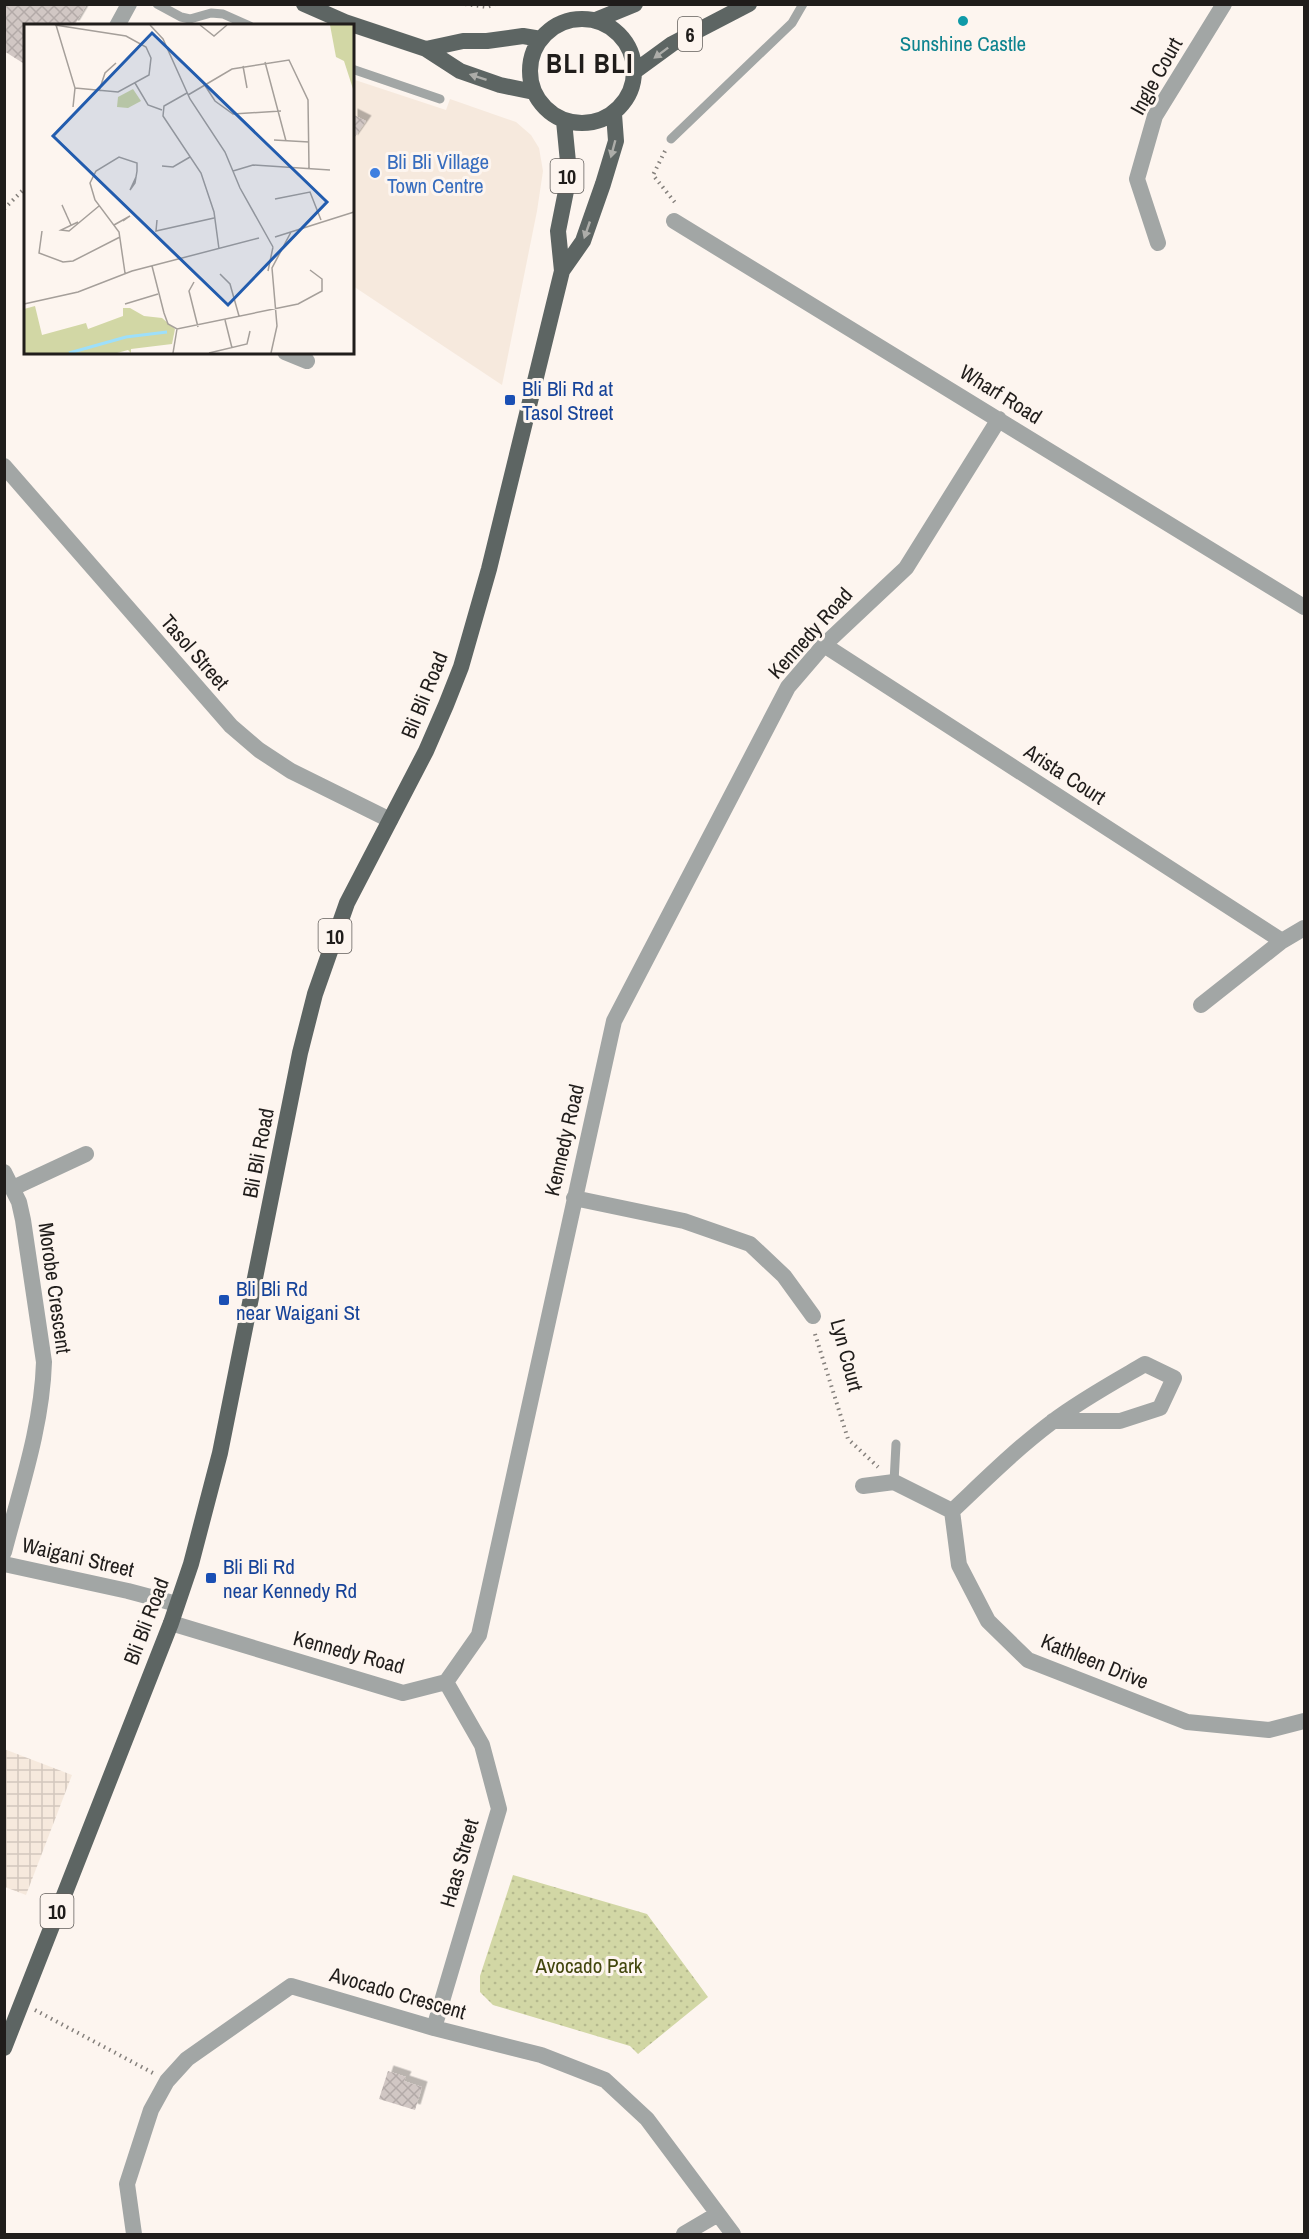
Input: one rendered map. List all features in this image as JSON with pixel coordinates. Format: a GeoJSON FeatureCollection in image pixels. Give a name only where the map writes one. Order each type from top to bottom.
{"type":"FeatureCollection","features":[{"type":"Feature","properties":{"kind":"main road"},"geometry":{"type":"LineString","coordinates":[[304,4],[351,24]]}},
{"type":"Feature","properties":{"kind":"main road"},"geometry":{"type":"LineString","coordinates":[[596,20],[635,4]]}},
{"type":"Feature","properties":{"kind":"main road","name":"6"},"geometry":{"type":"LineString","coordinates":[[636,70],[672,44],[749,4]]}},
{"type":"Feature","properties":{"kind":"main road"},"geometry":{"type":"LineString","coordinates":[[581,18],[596,20],[612,28],[624,39],[632,54],[636,70],[633,87],[626,102],[614,114],[599,122],[581,124],[564,121],[552,114],[541,104],[530,79],[530,65],[541,39],[552,28],[566,21],[581,18]]}},
{"type":"Feature","properties":{"kind":"main road"},"geometry":{"type":"LineString","coordinates":[[354,25],[426,49],[460,71],[500,85],[534,92]]}},
{"type":"Feature","properties":{"kind":"main road"},"geometry":{"type":"LineString","coordinates":[[426,49],[463,41],[487,41],[523,36],[541,39]]}},
{"type":"Feature","properties":{"kind":"main road","name":"Bli Bli Road"},"geometry":{"type":"LineString","coordinates":[[562,271],[583,241],[603,184],[616,141],[614,114]]}},
{"type":"Feature","properties":{"kind":"main road","name":"Bli Bli Road"},"geometry":{"type":"LineString","coordinates":[[4,2048],[171,1623],[191,1564],[220,1453],[300,1053],[315,994],[347,903],[446,705],[474,627],[562,271],[558,231],[567,186],[568,162],[564,121]]}},
{"type":"Feature","properties":{"kind":"street"},"geometry":{"type":"LineString","coordinates":[[118,24],[129,4]]}},
{"type":"Feature","properties":{"kind":"street","name":"Ingle Court"},"geometry":{"type":"LineString","coordinates":[[1158,243],[1137,179],[1155,116],[1224,4]]}},
{"type":"Feature","properties":{"kind":"street","name":"Wharf Road"},"geometry":{"type":"LineString","coordinates":[[674,220],[1305,607]]}},
{"type":"Feature","properties":{"kind":"street"},"geometry":{"type":"LineString","coordinates":[[290,354],[307,361]]}},
{"type":"Feature","properties":{"kind":"street","name":"Kennedy Road"},"geometry":{"type":"LineString","coordinates":[[171,1623],[403,1693],[446,1682],[479,1635],[614,1021],[788,687],[824,645],[906,568],[999,419]]}},
{"type":"Feature","properties":{"kind":"street","name":"Tasol Street"},"geometry":{"type":"LineString","coordinates":[[4,466],[231,726],[259,750],[291,771],[390,820]]}},
{"type":"Feature","properties":{"kind":"street","name":"Arista Court"},"geometry":{"type":"LineString","coordinates":[[824,645],[1282,941]]}},
{"type":"Feature","properties":{"kind":"street"},"geometry":{"type":"LineString","coordinates":[[1200,1005],[1282,941],[1305,928]]}},
{"type":"Feature","properties":{"kind":"street"},"geometry":{"type":"LineString","coordinates":[[13,1188],[86,1154]]}},
{"type":"Feature","properties":{"kind":"street","name":"Morobe Crescent"},"geometry":{"type":"LineString","coordinates":[[4,1172],[13,1188],[23,1220],[41,1341],[43,1383],[36,1425],[4,1552]]}},
{"type":"Feature","properties":{"kind":"street","name":"Lyn Court"},"geometry":{"type":"LineString","coordinates":[[574,1198],[684,1221],[750,1244],[784,1276],[813,1316]]}},
{"type":"Feature","properties":{"kind":"street"},"geometry":{"type":"LineString","coordinates":[[863,1486],[894,1482],[952,1511],[1006,1459],[1053,1421],[1145,1364],[1174,1378],[1160,1408],[1120,1421],[1053,1421]]}},
{"type":"Feature","properties":{"kind":"street","name":"Kathleen Drive"},"geometry":{"type":"LineString","coordinates":[[952,1511],[959,1565],[988,1621],[1028,1660],[1187,1722],[1269,1730],[1305,1721]]}},
{"type":"Feature","properties":{"kind":"street","name":"Waigani Street"},"geometry":{"type":"LineString","coordinates":[[4,1564],[177,1604]]}},
{"type":"Feature","properties":{"kind":"street","name":"Haas Street"},"geometry":{"type":"LineString","coordinates":[[434,2028],[499,1809],[482,1745],[446,1682]]}},
{"type":"Feature","properties":{"kind":"street","name":"Avocado Crescent"},"geometry":{"type":"LineString","coordinates":[[134,2235],[127,2184],[151,2110],[167,2081],[187,2059],[291,1986],[434,2028],[541,2055],[605,2080],[647,2119],[733,2235]]}},
{"type":"Feature","properties":{"kind":"street"},"geometry":{"type":"LineString","coordinates":[[684,2235],[718,2214]]}},
{"type":"Feature","properties":{"kind":"lane"},"geometry":{"type":"LineString","coordinates":[[157,4],[171,14],[181,17],[190,19],[211,13],[223,14],[246,24]]}},
{"type":"Feature","properties":{"kind":"lane"},"geometry":{"type":"LineString","coordinates":[[671,140],[792,23],[802,4]]}},
{"type":"Feature","properties":{"kind":"lane"},"geometry":{"type":"LineString","coordinates":[[354,70],[440,99]]}},
{"type":"Feature","properties":{"kind":"lane"},"geometry":{"type":"LineString","coordinates":[[894,1482],[896,1444]]}},
{"type":"Feature","properties":{"kind":"path"},"geometry":{"type":"LineString","coordinates":[[465,4],[487,8],[495,4]]}},
{"type":"Feature","properties":{"kind":"path"},"geometry":{"type":"LineString","coordinates":[[671,140],[653,175],[677,204],[674,220]]}},
{"type":"Feature","properties":{"kind":"path"},"geometry":{"type":"LineString","coordinates":[[4,209],[24,189]]}},
{"type":"Feature","properties":{"kind":"path","name":"Lyn Court"},"geometry":{"type":"LineString","coordinates":[[813,1316],[816,1339],[848,1439],[894,1482]]}},
{"type":"Feature","properties":{"kind":"path"},"geometry":{"type":"LineString","coordinates":[[22,2003],[167,2081]]}},
{"type":"Feature","properties":{"kind":"shaded area"},"geometry":{"type":"Polygon","coordinates":[[[354,80],[446,110],[450,99],[516,122],[531,135],[539,148],[543,171],[537,211],[502,385],[354,287],[354,80]]]}},
{"type":"Feature","properties":{"kind":"shaded area"},"geometry":{"type":"Polygon","coordinates":[[[4,1749],[72,1775],[26,1895],[5,1887],[4,1749]]]}},
{"type":"Feature","properties":{"kind":"green space","name":"Avocado Park"},"geometry":{"type":"Polygon","coordinates":[[[513,1875],[647,1914],[708,1997],[638,2054],[630,2046],[493,2005],[480,1992],[480,1976],[513,1875]]]}},
{"type":"Feature","properties":{"kind":"building"},"geometry":{"type":"Polygon","coordinates":[[[4,4],[87,4],[75,24],[24,24],[24,64],[4,51],[4,4]]]}},
{"type":"Feature","properties":{"kind":"building"},"geometry":{"type":"Polygon","coordinates":[[[354,115],[366,121],[354,138],[354,115]]]}},
{"type":"Feature","properties":{"kind":"building"},"geometry":{"type":"Polygon","coordinates":[[[388,2071],[406,2077],[404,2081],[422,2087],[415,2110],[379,2099],[388,2071]]]}},
{"type":"Feature","properties":{"kind":"place","name":"Sunshine Castle"},"geometry":{"type":"Point","coordinates":[963,21]}},
{"type":"Feature","properties":{"kind":"place","name":"Bli Bli Village Town Centre"},"geometry":{"type":"Point","coordinates":[375,173]}},
{"type":"Feature","properties":{"kind":"place","name":"Bli Bli Rd at Tasol Street"},"geometry":{"type":"Point","coordinates":[510,400]}},
{"type":"Feature","properties":{"kind":"place","name":"Bli Bli Rd near Waigani St"},"geometry":{"type":"Point","coordinates":[224,1300]}},
{"type":"Feature","properties":{"kind":"place","name":"Bli Bli Rd near Kennedy Rd"},"geometry":{"type":"Point","coordinates":[211,1578]}},
{"type":"Feature","properties":{"kind":"district","name":"BLI BLI"},"geometry":{"type":"Point","coordinates":[590,63]}}]}
